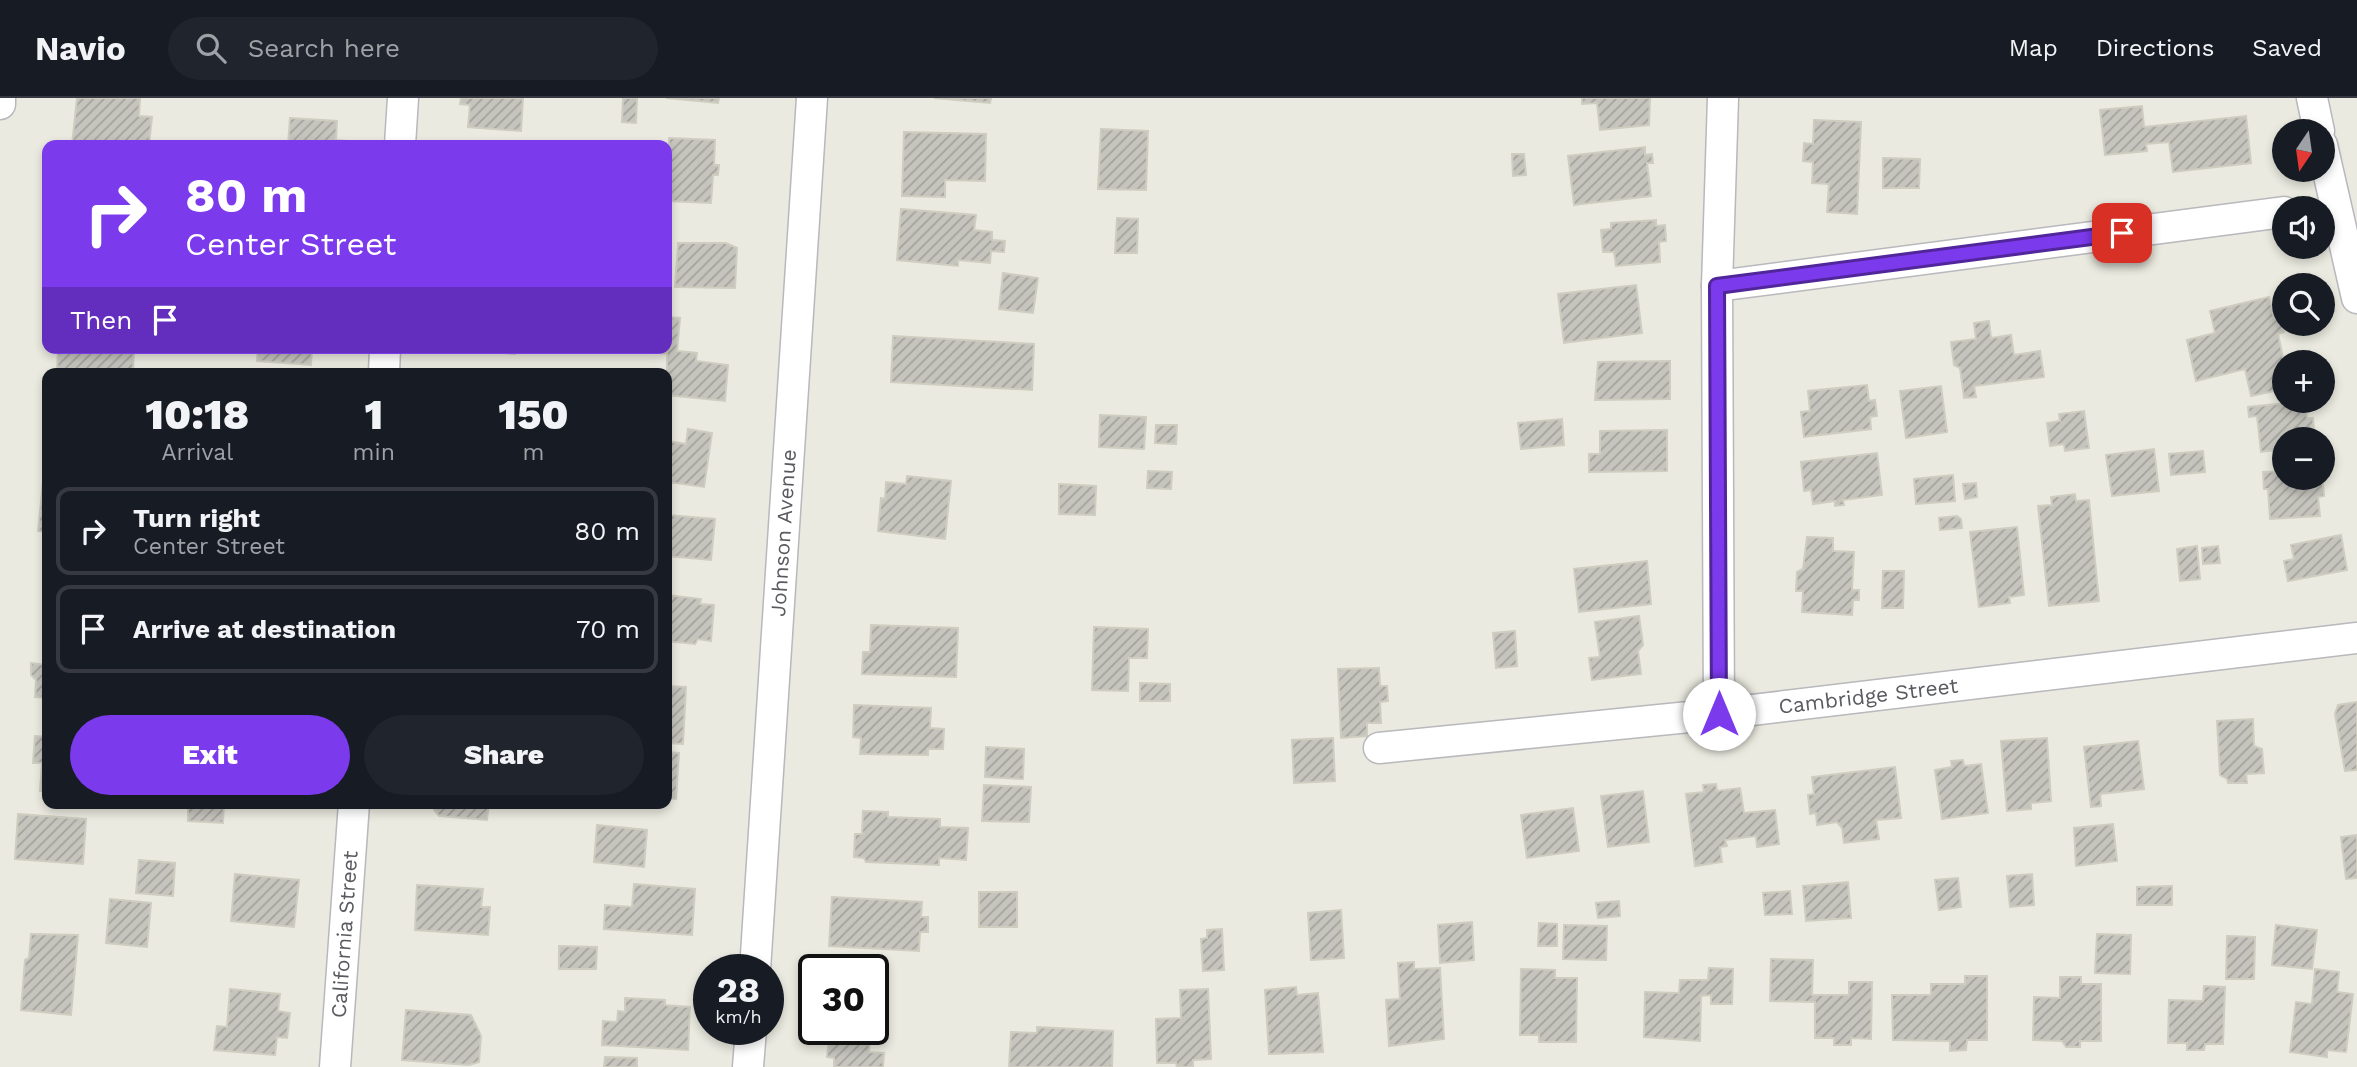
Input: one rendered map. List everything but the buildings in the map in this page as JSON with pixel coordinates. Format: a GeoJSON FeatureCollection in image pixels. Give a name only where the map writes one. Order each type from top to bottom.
{"type":"FeatureCollection","features":[{"type":"Feature","properties":{"kind":"street"},"geometry":{"type":"LineString","coordinates":[[0,98],[0,104]]}},
{"type":"Feature","properties":{"kind":"street"},"geometry":{"type":"LineString","coordinates":[[400,140],[403,98]]}},
{"type":"Feature","properties":{"kind":"street","name":"Johnson Avenue"},"geometry":{"type":"LineString","coordinates":[[756,954],[812,98]]}},
{"type":"Feature","properties":{"kind":"street"},"geometry":{"type":"LineString","coordinates":[[1719,714],[1717,286],[1723,98]]}},
{"type":"Feature","properties":{"kind":"street"},"geometry":{"type":"LineString","coordinates":[[2312,98],[2316,119]]}},
{"type":"Feature","properties":{"kind":"street"},"geometry":{"type":"LineString","coordinates":[[1717,286],[2272,214]]}},
{"type":"Feature","properties":{"kind":"street"},"geometry":{"type":"LineString","coordinates":[[2335,239],[2357,298]]}},
{"type":"Feature","properties":{"kind":"street","name":"Cambridge Street"},"geometry":{"type":"LineString","coordinates":[[1380,748],[1719,714],[2357,638]]}},
{"type":"Feature","properties":{"kind":"street","name":"California Street"},"geometry":{"type":"LineString","coordinates":[[335,1067],[354,809]]}},
{"type":"Feature","properties":{"kind":"street"},"geometry":{"type":"LineString","coordinates":[[748,1067],[750,1045]]}},
{"type":"Feature","properties":{"kind":"route"},"geometry":{"type":"LineString","coordinates":[[1719,714],[1717,286],[2122,233]]}}]}
